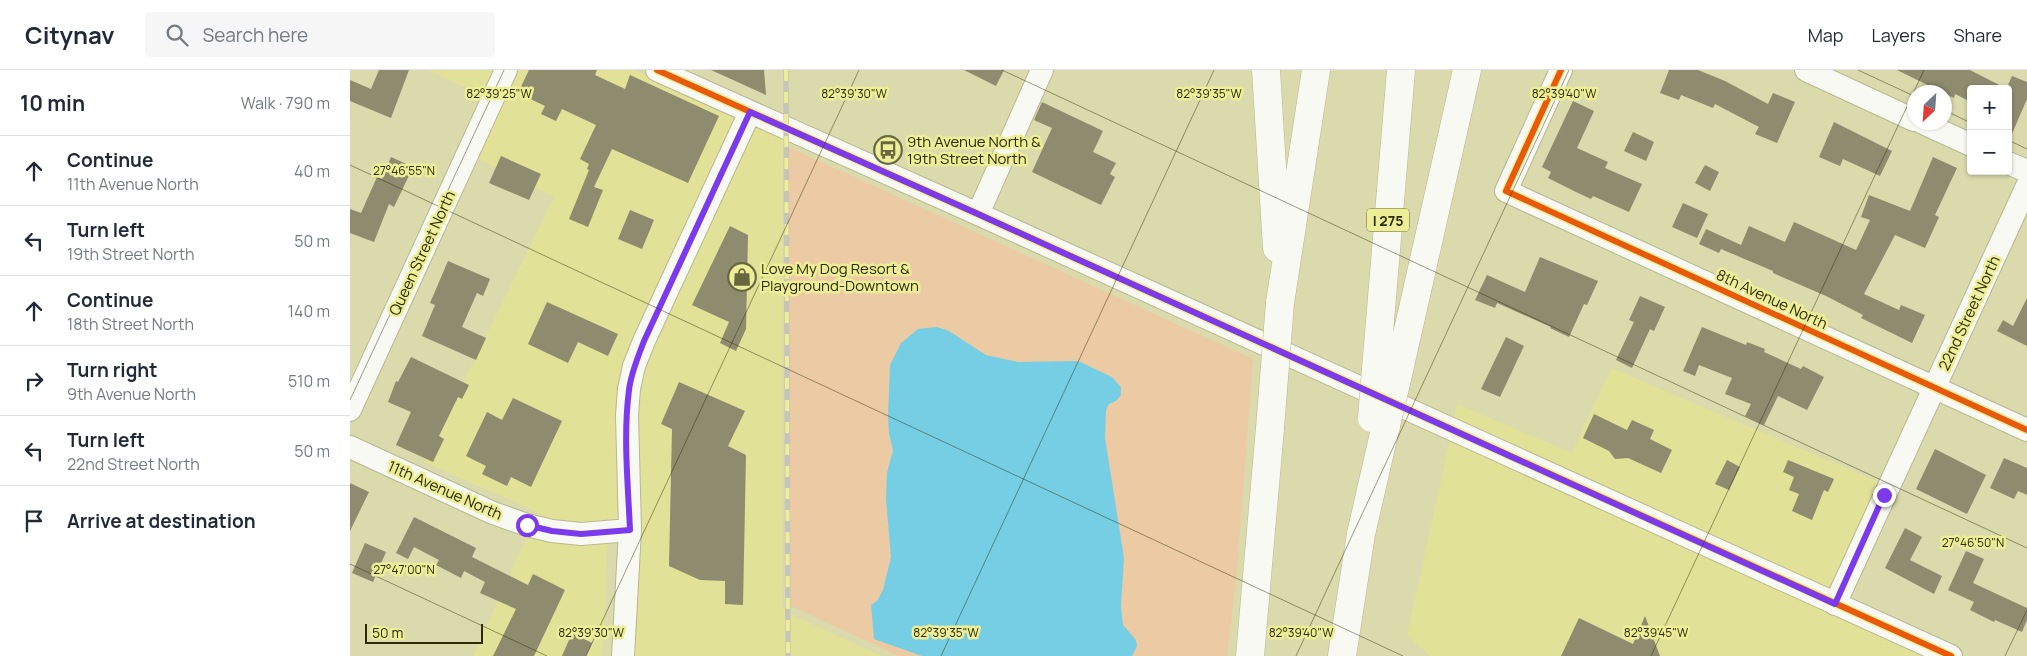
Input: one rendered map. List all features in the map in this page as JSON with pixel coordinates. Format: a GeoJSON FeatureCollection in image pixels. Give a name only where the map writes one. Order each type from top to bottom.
{"type":"FeatureCollection","features":[{"type":"Feature","properties":{"kind":"highway"},"geometry":{"type":"LineString","coordinates":[[1266,70],[1280,303]]}},
{"type":"Feature","properties":{"kind":"highway"},"geometry":{"type":"LineString","coordinates":[[1250,656],[1280,303],[1316,70]]}},
{"type":"Feature","properties":{"kind":"highway","name":"I 275"},"geometry":{"type":"LineString","coordinates":[[1342,656],[1386,374],[1401,70]]}},
{"type":"Feature","properties":{"kind":"highway"},"geometry":{"type":"LineString","coordinates":[[1386,374],[1467,70]]}},
{"type":"Feature","properties":{"kind":"street","name":"Queen Street North"},"geometry":{"type":"LineString","coordinates":[[350,410],[506,70]]}},
{"type":"Feature","properties":{"kind":"street"},"geometry":{"type":"LineString","coordinates":[[657,70],[1951,656]]}},
{"type":"Feature","properties":{"kind":"street"},"geometry":{"type":"LineString","coordinates":[[978,214],[1042,70]]}},
{"type":"Feature","properties":{"kind":"street","name":"8th Avenue North"},"geometry":{"type":"LineString","coordinates":[[1561,70],[1506,191],[2027,430]]}},
{"type":"Feature","properties":{"kind":"street"},"geometry":{"type":"LineString","coordinates":[[1806,70],[1907,117]]}},
{"type":"Feature","properties":{"kind":"street"},"geometry":{"type":"LineString","coordinates":[[623,656],[630,530],[627,415],[629,389],[634,366],[750,112]]}},
{"type":"Feature","properties":{"kind":"street"},"geometry":{"type":"LineString","coordinates":[[1938,130],[1967,144]]}},
{"type":"Feature","properties":{"kind":"street"},"geometry":{"type":"LineString","coordinates":[[2012,165],[2027,171]]}},
{"type":"Feature","properties":{"kind":"street","name":"22nd Street North"},"geometry":{"type":"LineString","coordinates":[[1835,604],[2027,186]]}},
{"type":"Feature","properties":{"kind":"street","name":"11th Avenue North"},"geometry":{"type":"LineString","coordinates":[[350,447],[493,513],[527,525],[552,531],[581,534],[630,530]]}},
{"type":"Feature","properties":{"kind":"shaded area"},"geometry":{"type":"Polygon","coordinates":[[[428,70],[497,70],[485,97],[428,70]]]}},
{"type":"Feature","properties":{"kind":"shaded area"},"geometry":{"type":"Polygon","coordinates":[[[515,70],[635,70],[739,117],[636,338],[621,521],[582,525],[535,518],[537,512],[424,462],[554,197],[475,157],[515,70]]]}},
{"type":"Feature","properties":{"kind":"shaded area"},"geometry":{"type":"Polygon","coordinates":[[[753,124],[790,140],[783,145],[782,606],[786,612],[881,656],[631,656],[635,443],[642,368],[753,124]]]}},
{"type":"Feature","properties":{"kind":"shaded area"},"geometry":{"type":"Polygon","coordinates":[[[786,146],[1253,359],[1236,580],[1227,656],[899,656],[789,605],[786,146]]]}},
{"type":"Feature","properties":{"kind":"shaded area"},"geometry":{"type":"Polygon","coordinates":[[[1611,368],[1881,483],[1832,592],[1454,420],[1457,404],[1572,453],[1611,368]]]}},
{"type":"Feature","properties":{"kind":"shaded area"},"geometry":{"type":"Polygon","coordinates":[[[1450,439],[1928,656],[1430,656],[1407,635],[1450,439]]]}},
{"type":"Feature","properties":{"kind":"shaded area"},"geometry":{"type":"Polygon","coordinates":[[[528,534],[608,541],[603,656],[473,656],[528,534]]]}},
{"type":"Feature","properties":{"kind":"water"},"geometry":{"type":"Polygon","coordinates":[[[937,327],[949,331],[986,355],[1018,362],[1078,361],[1112,377],[1121,387],[1121,395],[1116,401],[1109,404],[1106,410],[1105,438],[1124,558],[1121,606],[1123,625],[1136,640],[1137,646],[1132,656],[922,656],[874,639],[871,605],[877,601],[883,590],[891,557],[886,499],[887,473],[893,450],[889,434],[888,416],[890,365],[901,343],[918,329],[937,327]]]}},
{"type":"Feature","properties":{"kind":"building"},"geometry":{"type":"Polygon","coordinates":[[[379,70],[409,70],[391,118],[350,101],[350,80],[371,89],[379,70]]]}},
{"type":"Feature","properties":{"kind":"building"},"geometry":{"type":"Polygon","coordinates":[[[529,70],[597,70],[595,75],[625,89],[630,75],[719,116],[688,183],[612,149],[594,187],[603,190],[588,227],[569,219],[589,170],[587,169],[589,164],[580,159],[596,125],[562,109],[556,121],[541,114],[545,106],[518,93],[529,70]]]}},
{"type":"Feature","properties":{"kind":"building"},"geometry":{"type":"Polygon","coordinates":[[[711,70],[764,70],[766,95],[711,70]]]}},
{"type":"Feature","properties":{"kind":"building"},"geometry":{"type":"Polygon","coordinates":[[[964,70],[1004,70],[996,86],[964,70]]]}},
{"type":"Feature","properties":{"kind":"building"},"geometry":{"type":"Polygon","coordinates":[[[1669,70],[1698,70],[1725,81],[1768,104],[1773,93],[1795,102],[1777,143],[1755,134],[1759,127],[1715,104],[1713,108],[1681,95],[1679,100],[1660,93],[1669,70]]]}},
{"type":"Feature","properties":{"kind":"building"},"geometry":{"type":"Polygon","coordinates":[[[1897,70],[1970,70],[1999,85],[1967,85],[1967,100],[1955,94],[1954,98],[1952,97],[1952,85],[1928,85],[1897,70]]]}},
{"type":"Feature","properties":{"kind":"building"},"geometry":{"type":"Polygon","coordinates":[[[2012,76],[2027,82],[2027,99],[2012,134],[2012,85],[2008,85],[2012,76]]]}},
{"type":"Feature","properties":{"kind":"building"},"geometry":{"type":"Polygon","coordinates":[[[1573,101],[1594,111],[1577,148],[1608,162],[1605,168],[1642,184],[1629,212],[1593,196],[1591,199],[1548,178],[1551,172],[1542,167],[1573,101]]]}},
{"type":"Feature","properties":{"kind":"building"},"geometry":{"type":"Polygon","coordinates":[[[1042,102],[1103,131],[1093,152],[1116,163],[1110,174],[1115,177],[1101,205],[1032,172],[1052,128],[1034,120],[1042,102]]]}},
{"type":"Feature","properties":{"kind":"building"},"geometry":{"type":"Polygon","coordinates":[[[1834,122],[1892,151],[1880,176],[1843,159],[1840,166],[1819,157],[1834,122]]]}},
{"type":"Feature","properties":{"kind":"building"},"geometry":{"type":"Polygon","coordinates":[[[1633,132],[1654,142],[1646,161],[1624,151],[1633,132]]]}},
{"type":"Feature","properties":{"kind":"building"},"geometry":{"type":"Polygon","coordinates":[[[501,156],[541,174],[529,200],[489,183],[501,156]]]}},
{"type":"Feature","properties":{"kind":"building"},"geometry":{"type":"Polygon","coordinates":[[[391,157],[413,167],[394,207],[389,204],[374,242],[350,233],[350,209],[361,213],[377,177],[382,179],[391,157]]]}},
{"type":"Feature","properties":{"kind":"building"},"geometry":{"type":"Polygon","coordinates":[[[1933,157],[1957,168],[1935,215],[1939,217],[1925,248],[1895,235],[1864,294],[1899,310],[1901,305],[1925,315],[1912,343],[1861,318],[1863,315],[1826,296],[1773,273],[1773,271],[1721,249],[1719,253],[1699,244],[1706,229],[1741,245],[1749,226],[1785,242],[1794,222],[1856,250],[1870,220],[1861,217],[1869,195],[1910,211],[1933,157]]]}},
{"type":"Feature","properties":{"kind":"building"},"geometry":{"type":"Polygon","coordinates":[[[1705,165],[1719,172],[1710,191],[1695,183],[1705,165]]]}},
{"type":"Feature","properties":{"kind":"building"},"geometry":{"type":"Polygon","coordinates":[[[1683,203],[1708,214],[1697,238],[1672,227],[1683,203]]]}},
{"type":"Feature","properties":{"kind":"building"},"geometry":{"type":"Polygon","coordinates":[[[630,210],[654,220],[642,249],[618,239],[630,210]]]}},
{"type":"Feature","properties":{"kind":"building"},"geometry":{"type":"Polygon","coordinates":[[[730,226],[748,235],[746,329],[736,351],[720,343],[729,322],[692,305],[730,226]]]}},
{"type":"Feature","properties":{"kind":"building"},"geometry":{"type":"Polygon","coordinates":[[[1540,257],[1598,281],[1587,305],[1584,304],[1569,337],[1497,303],[1495,308],[1475,300],[1487,275],[1525,292],[1540,257]]]}},
{"type":"Feature","properties":{"kind":"building"},"geometry":{"type":"Polygon","coordinates":[[[448,261],[490,279],[483,296],[477,293],[462,327],[486,338],[476,360],[422,336],[435,305],[430,303],[448,261]]]}},
{"type":"Feature","properties":{"kind":"building"},"geometry":{"type":"Polygon","coordinates":[[[1640,296],[1665,307],[1654,331],[1650,329],[1632,368],[1616,360],[1634,322],[1629,320],[1640,296]]]}},
{"type":"Feature","properties":{"kind":"building"},"geometry":{"type":"Polygon","coordinates":[[[2027,298],[2027,346],[1997,331],[2003,320],[2013,326],[2027,298]]]}},
{"type":"Feature","properties":{"kind":"building"},"geometry":{"type":"Polygon","coordinates":[[[547,302],[618,334],[608,356],[578,342],[568,363],[528,344],[547,302]]]}},
{"type":"Feature","properties":{"kind":"building"},"geometry":{"type":"Polygon","coordinates":[[[1702,327],[1746,345],[1747,342],[1765,349],[1764,352],[1801,369],[1803,366],[1824,377],[1807,410],[1778,396],[1764,425],[1745,416],[1751,404],[1725,394],[1732,378],[1699,365],[1695,376],[1683,371],[1702,327]]]}},
{"type":"Feature","properties":{"kind":"building"},"geometry":{"type":"Polygon","coordinates":[[[1506,337],[1524,346],[1500,397],[1481,389],[1506,337]]]}},
{"type":"Feature","properties":{"kind":"building"},"geometry":{"type":"Polygon","coordinates":[[[411,357],[469,385],[462,399],[458,397],[439,436],[444,439],[433,462],[396,445],[411,412],[388,402],[396,381],[398,382],[411,357]]]}},
{"type":"Feature","properties":{"kind":"building"},"geometry":{"type":"Polygon","coordinates":[[[679,382],[745,411],[728,446],[746,455],[743,605],[725,604],[725,581],[700,580],[669,566],[672,429],[661,424],[679,382]]]}},
{"type":"Feature","properties":{"kind":"building"},"geometry":{"type":"Polygon","coordinates":[[[513,398],[562,421],[531,487],[511,477],[507,486],[482,474],[486,466],[466,456],[487,412],[502,420],[513,398]]]}},
{"type":"Feature","properties":{"kind":"building"},"geometry":{"type":"Polygon","coordinates":[[[1594,414],[1627,430],[1632,420],[1654,430],[1650,439],[1672,450],[1661,473],[1628,458],[1615,459],[1609,451],[1583,438],[1594,414]]]}},
{"type":"Feature","properties":{"kind":"building"},"geometry":{"type":"Polygon","coordinates":[[[1935,449],[1986,475],[1967,514],[1916,489],[1935,449]]]}},
{"type":"Feature","properties":{"kind":"building"},"geometry":{"type":"Polygon","coordinates":[[[2004,458],[2027,468],[2027,495],[2018,491],[2014,499],[1990,488],[2004,458]]]}},
{"type":"Feature","properties":{"kind":"building"},"geometry":{"type":"Polygon","coordinates":[[[1727,460],[1740,467],[1729,490],[1715,484],[1727,460]]]}},
{"type":"Feature","properties":{"kind":"building"},"geometry":{"type":"Polygon","coordinates":[[[1788,460],[1834,479],[1828,492],[1824,490],[1812,520],[1792,511],[1799,494],[1789,490],[1794,477],[1783,472],[1788,460]]]}},
{"type":"Feature","properties":{"kind":"building"},"geometry":{"type":"Polygon","coordinates":[[[350,483],[369,492],[350,531],[350,483]]]}},
{"type":"Feature","properties":{"kind":"building"},"geometry":{"type":"Polygon","coordinates":[[[414,517],[476,548],[472,557],[528,585],[533,574],[565,590],[534,656],[493,656],[516,609],[480,593],[485,582],[464,571],[461,578],[436,565],[439,560],[414,547],[408,559],[396,553],[414,517]]]}},
{"type":"Feature","properties":{"kind":"building"},"geometry":{"type":"Polygon","coordinates":[[[1905,528],[1922,537],[1910,560],[1942,576],[1934,594],[1885,568],[1905,528]]]}},
{"type":"Feature","properties":{"kind":"building"},"geometry":{"type":"Polygon","coordinates":[[[365,543],[386,552],[373,582],[352,573],[365,543]]]}},
{"type":"Feature","properties":{"kind":"building"},"geometry":{"type":"Polygon","coordinates":[[[1966,551],[1984,559],[1973,583],[2027,608],[2027,620],[2022,632],[1995,620],[1994,622],[1970,610],[1974,602],[1948,590],[1966,551]]]}},
{"type":"Feature","properties":{"kind":"building"},"geometry":{"type":"Polygon","coordinates":[[[1645,616],[1660,656],[1561,656],[1579,618],[1633,644],[1645,616]]]}},
{"type":"Feature","properties":{"kind":"building"},"geometry":{"type":"Polygon","coordinates":[[[572,633],[592,643],[586,656],[562,656],[572,633]]]}},
{"type":"Feature","properties":{"kind":"railway"},"geometry":{"type":"LineString","coordinates":[[786,70],[788,656]]}},
{"type":"Feature","properties":{"kind":"cycle path"},"geometry":{"type":"LineString","coordinates":[[657,70],[1951,656]]}},
{"type":"Feature","properties":{"kind":"cycle path"},"geometry":{"type":"LineString","coordinates":[[1561,70],[1506,191],[2027,430]]}},
{"type":"Feature","properties":{"kind":"place","name":"9th Avenue North & 19th Street North"},"geometry":{"type":"Point","coordinates":[888,150]}},
{"type":"Feature","properties":{"kind":"place","name":"Love My Dog Resort & Playground-Downtown"},"geometry":{"type":"Point","coordinates":[742,277]}},
{"type":"Feature","properties":{"kind":"route"},"geometry":{"type":"LineString","coordinates":[[527,525],[552,531],[581,534],[630,530],[627,415],[629,389],[634,366],[750,112],[1835,604],[1884,495]]}}]}
